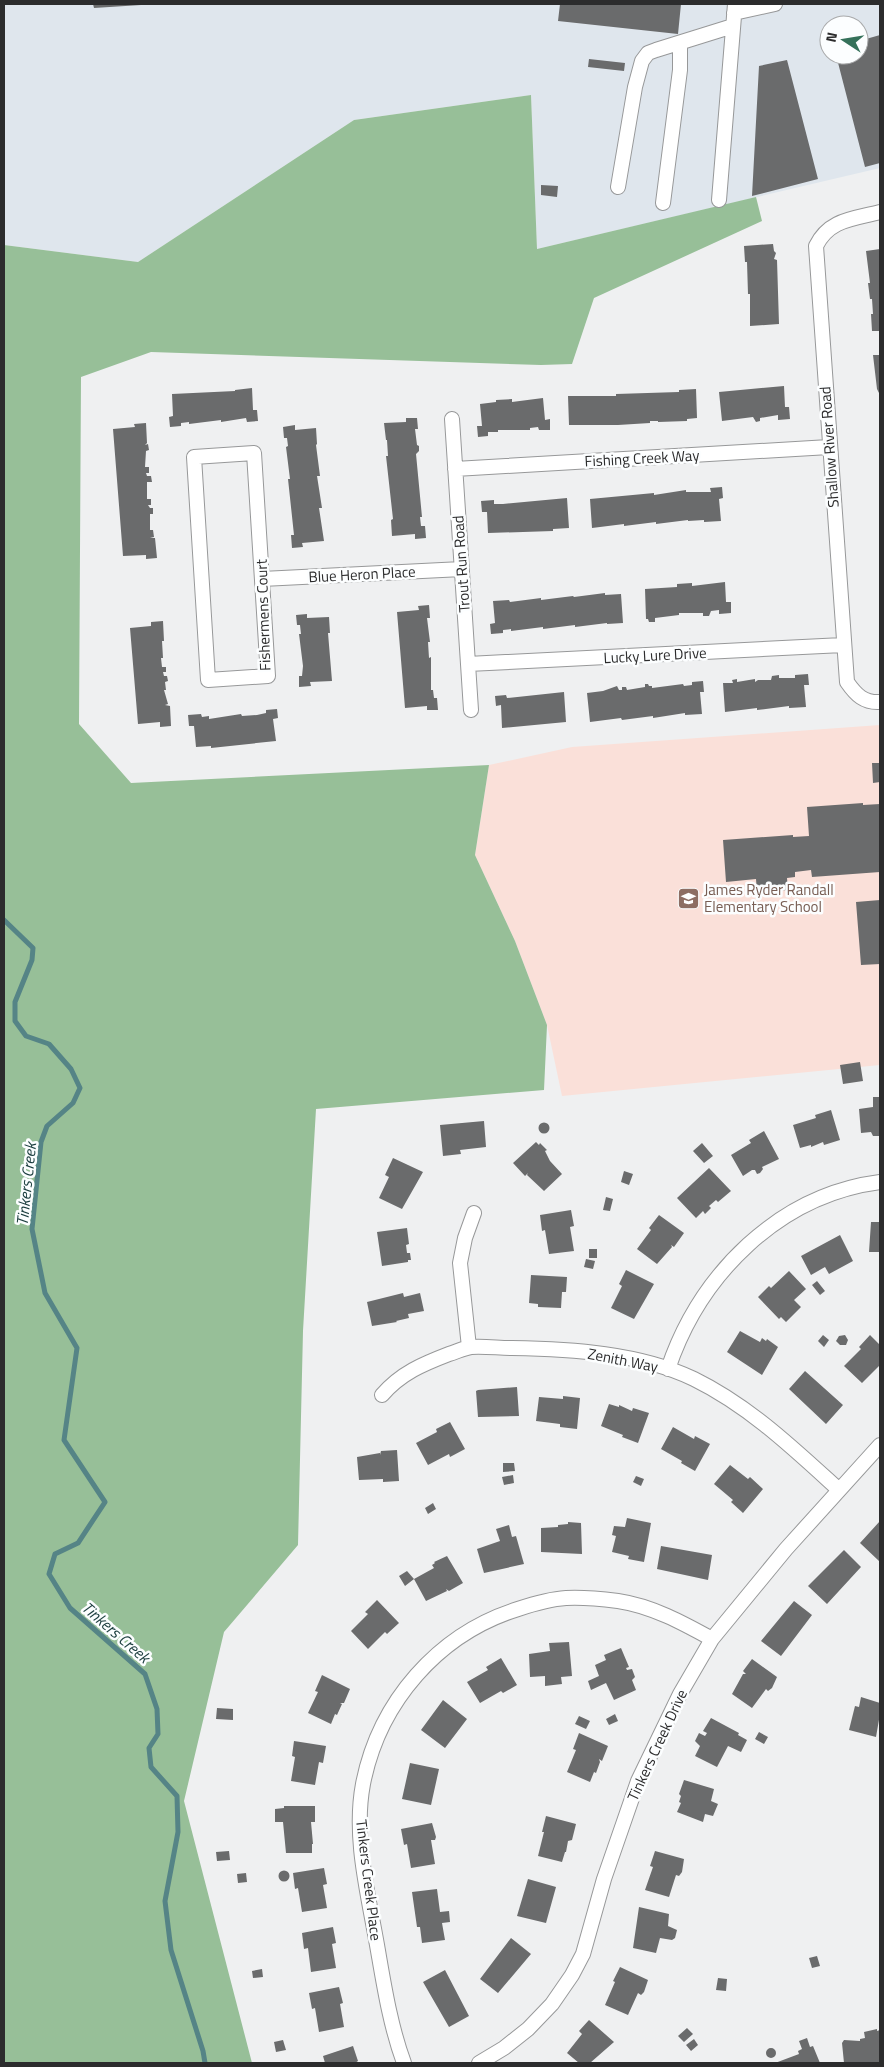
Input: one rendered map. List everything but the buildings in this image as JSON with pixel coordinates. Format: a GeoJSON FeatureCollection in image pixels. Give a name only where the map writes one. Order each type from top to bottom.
{"type":"FeatureCollection","features":[{"type":"Feature","properties":{"kind":"street"},"geometry":{"type":"LineString","coordinates":[[618,187],[636,87],[642,61],[648,53],[680,44],[734,14],[775,4]]}},
{"type":"Feature","properties":{"kind":"street"},"geometry":{"type":"LineString","coordinates":[[719,200],[734,14]]}},
{"type":"Feature","properties":{"kind":"street"},"geometry":{"type":"LineString","coordinates":[[663,202],[680,70],[680,44]]}},
{"type":"Feature","properties":{"kind":"street","name":"Shallow River Road"},"geometry":{"type":"LineString","coordinates":[[880,212],[834,225],[822,235],[816,246],[847,682],[863,700],[880,702]]}},
{"type":"Feature","properties":{"kind":"street","name":"Trout Run Road"},"geometry":{"type":"LineString","coordinates":[[452,419],[471,710]]}},
{"type":"Feature","properties":{"kind":"street","name":"Fishing Creek Way"},"geometry":{"type":"LineString","coordinates":[[455,469],[829,447]]}},
{"type":"Feature","properties":{"kind":"street","name":"Fishermens Court"},"geometry":{"type":"LineString","coordinates":[[254,453],[262,579],[268,676],[208,680],[194,457],[254,453]]}},
{"type":"Feature","properties":{"kind":"street","name":"Blue Heron Place"},"geometry":{"type":"LineString","coordinates":[[262,579],[462,569]]}},
{"type":"Feature","properties":{"kind":"street","name":"Lucky Lure Drive"},"geometry":{"type":"LineString","coordinates":[[468,664],[843,645]]}},
{"type":"Feature","properties":{"kind":"street"},"geometry":{"type":"LineString","coordinates":[[668,1369],[683,1332],[701,1301],[717,1278],[752,1240],[780,1219],[820,1198],[841,1190],[880,1182]]}},
{"type":"Feature","properties":{"kind":"street"},"geometry":{"type":"LineString","coordinates":[[469,1347],[460,1264],[465,1238],[474,1213]]}},
{"type":"Feature","properties":{"kind":"street","name":"Zenith Way"},"geometry":{"type":"LineString","coordinates":[[382,1395],[398,1378],[422,1364],[469,1347],[557,1348],[610,1355],[668,1369],[693,1378],[743,1408],[770,1427],[838,1489]]}},
{"type":"Feature","properties":{"kind":"street","name":"Tinkers Creek Drive"},"geometry":{"type":"LineString","coordinates":[[479,2063],[504,2048],[528,2029],[552,2004],[572,1975],[586,1946],[604,1879],[635,1787],[661,1730],[712,1640],[786,1549],[880,1444]]}},
{"type":"Feature","properties":{"kind":"street","name":"Tinkers Creek Place"},"geometry":{"type":"LineString","coordinates":[[404,2063],[384,1986],[369,1899],[360,1826],[363,1785],[374,1744],[393,1704],[406,1686],[435,1656],[471,1629],[491,1618],[546,1600],[585,1598],[638,1605],[686,1624],[712,1640]]}},
{"type":"Feature","properties":{"kind":"shaded area"},"geometry":{"type":"Polygon","coordinates":[[[4,4],[880,4],[880,168],[537,249],[531,95],[354,120],[138,262],[4,245],[4,4]]]}},
{"type":"Feature","properties":{"kind":"shaded area","name":"James Ryder Randall Elementary School"},"geometry":{"type":"Polygon","coordinates":[[[880,725],[880,1065],[562,1096],[547,1025],[515,941],[475,855],[489,765],[572,747],[880,725]]]}},
{"type":"Feature","properties":{"kind":"green space"},"geometry":{"type":"Polygon","coordinates":[[[531,95],[537,249],[756,197],[762,221],[594,298],[572,364],[541,365],[151,352],[81,377],[79,724],[131,783],[489,765],[475,855],[515,941],[547,1025],[544,1090],[316,1109],[303,1331],[298,1545],[224,1632],[184,1801],[252,2063],[4,2063],[4,245],[138,262],[354,120],[531,95]]]}},
{"type":"Feature","properties":{"kind":"waterway","name":"Tinkers Creek"},"geometry":{"type":"LineString","coordinates":[[4,920],[33,948],[32,960],[15,1002],[15,1021],[26,1036],[49,1044],[71,1069],[80,1088],[73,1103],[47,1126],[41,1142],[32,1229],[45,1293],[77,1348],[64,1440],[105,1502],[78,1543],[55,1554],[49,1574],[70,1608],[145,1674],[157,1709],[158,1734],[149,1748],[151,1767],[177,1796],[178,1832],[165,1901],[171,1950],[203,2051],[205,2063]]}},
{"type":"Feature","properties":{"kind":"place","name":"James Ryder Randall Elementary School"},"geometry":{"type":"Point","coordinates":[688,898]}}]}
